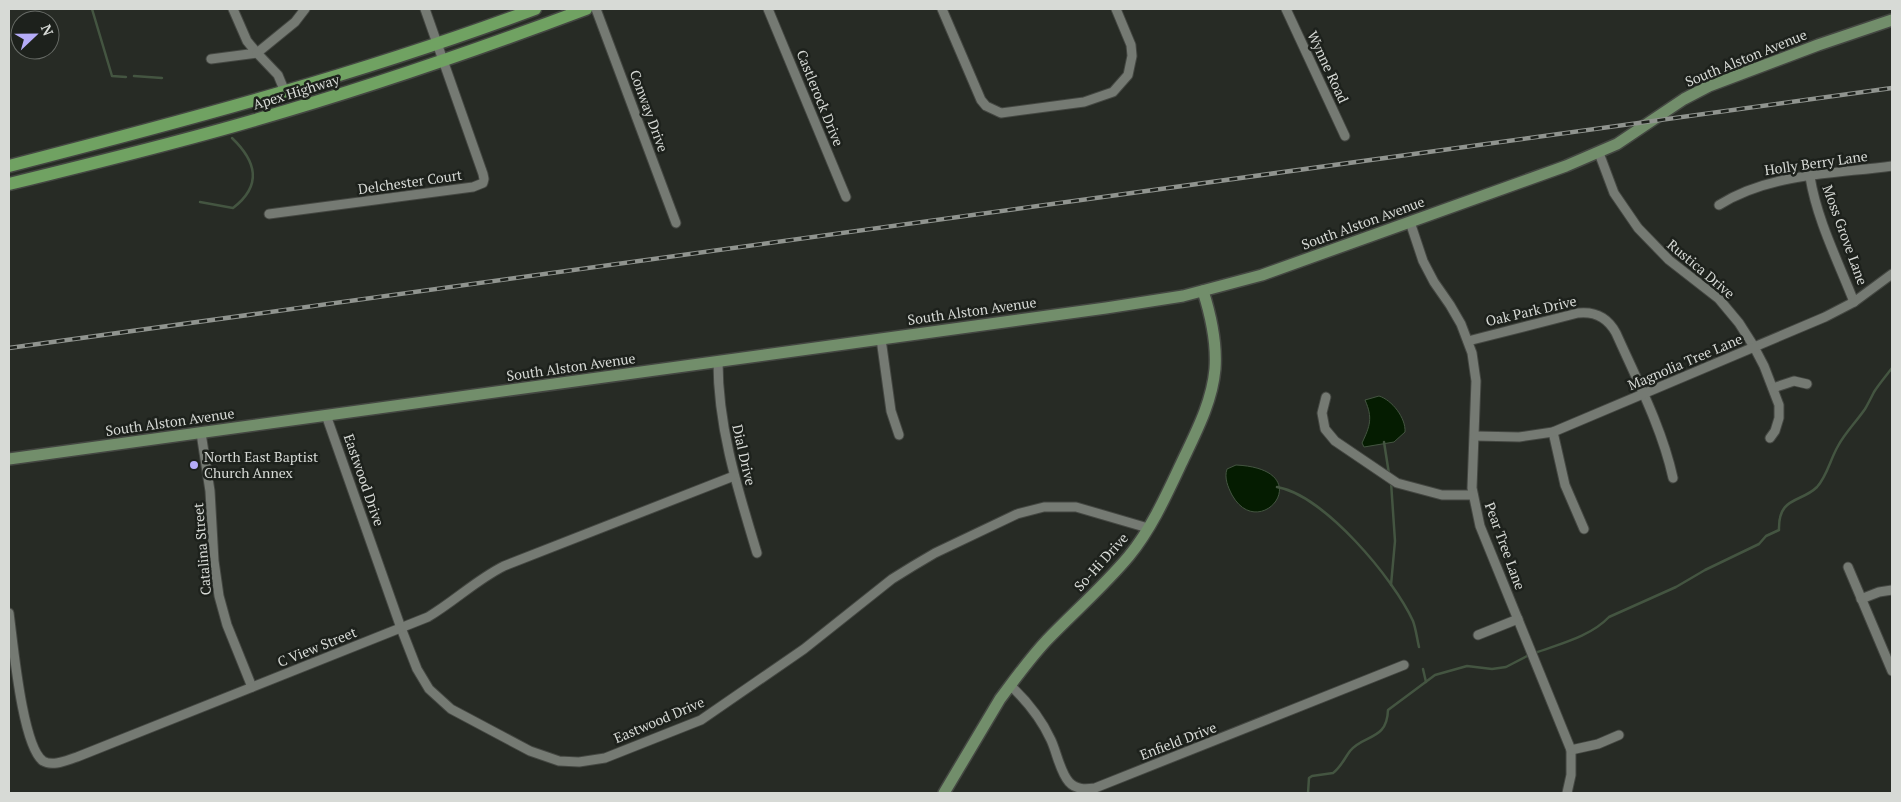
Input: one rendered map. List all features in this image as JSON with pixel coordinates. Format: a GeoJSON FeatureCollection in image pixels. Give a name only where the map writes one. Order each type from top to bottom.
{"type":"FeatureCollection","features":[{"type":"Feature","properties":{"kind":"main road","name":"Apex Highway"},"geometry":{"type":"LineString","coordinates":[[9,166],[182,122],[285,92],[437,44],[535,9]]}},
{"type":"Feature","properties":{"kind":"main road","name":"Apex Highway"},"geometry":{"type":"LineString","coordinates":[[9,184],[257,120],[479,48],[586,9]]}},
{"type":"Feature","properties":{"kind":"street"},"geometry":{"type":"LineString","coordinates":[[233,9],[248,40],[257,53],[278,75],[285,92]]}},
{"type":"Feature","properties":{"kind":"street"},"geometry":{"type":"LineString","coordinates":[[211,59],[257,53],[279,36],[305,9]]}},
{"type":"Feature","properties":{"kind":"street"},"geometry":{"type":"LineString","coordinates":[[425,9],[442,60]]}},
{"type":"Feature","properties":{"kind":"street","name":"Conway Drive"},"geometry":{"type":"LineString","coordinates":[[596,9],[676,223]]}},
{"type":"Feature","properties":{"kind":"street","name":"Castlerock Drive"},"geometry":{"type":"LineString","coordinates":[[768,9],[846,197]]}},
{"type":"Feature","properties":{"kind":"street"},"geometry":{"type":"LineString","coordinates":[[942,9],[981,100],[986,106],[1001,113],[1084,102],[1107,95],[1117,89],[1128,75],[1132,56],[1128,37],[1116,9]]}},
{"type":"Feature","properties":{"kind":"street","name":"Wynne Road"},"geometry":{"type":"LineString","coordinates":[[1286,9],[1345,136]]}},
{"type":"Feature","properties":{"kind":"street","name":"South Alston Avenue"},"geometry":{"type":"LineString","coordinates":[[9,459],[1141,303],[1203,291],[1262,275],[1599,153],[1617,144],[1684,99],[1709,86],[1818,45],[1892,20]]}},
{"type":"Feature","properties":{"kind":"street","name":"Delchester Court"},"geometry":{"type":"LineString","coordinates":[[269,214],[473,187],[483,183],[483,174],[442,60]]}},
{"type":"Feature","properties":{"kind":"street","name":"Rustica Drive"},"geometry":{"type":"LineString","coordinates":[[1599,153],[1614,192],[1638,228],[1669,260],[1719,299],[1739,323],[1755,348],[1773,388],[1780,412],[1775,431],[1770,438]]}},
{"type":"Feature","properties":{"kind":"street","name":"Holly Berry Lane"},"geometry":{"type":"LineString","coordinates":[[1719,205],[1748,189],[1772,182],[1892,166]]}},
{"type":"Feature","properties":{"kind":"street","name":"Moss Grove Lane"},"geometry":{"type":"LineString","coordinates":[[1810,177],[1822,221],[1854,302]]}},
{"type":"Feature","properties":{"kind":"street","name":"Pear Tree Lane"},"geometry":{"type":"LineString","coordinates":[[1410,222],[1423,261],[1434,282],[1454,311],[1472,352],[1476,381],[1473,495],[1480,526],[1570,750],[1571,775],[1566,793]]}},
{"type":"Feature","properties":{"kind":"street","name":"Magnolia Tree Lane"},"geometry":{"type":"LineString","coordinates":[[1475,436],[1519,437],[1553,432],[1825,317],[1854,302],[1892,274]]}},
{"type":"Feature","properties":{"kind":"street","name":"So-Hi Drive"},"geometry":{"type":"LineString","coordinates":[[944,793],[1010,685],[1046,642],[1118,570],[1131,554],[1159,509],[1195,435],[1212,386],[1215,368],[1214,336],[1203,291]]}},
{"type":"Feature","properties":{"kind":"street","name":"Oak Park Drive"},"geometry":{"type":"LineString","coordinates":[[1468,341],[1578,313],[1588,312],[1596,314],[1611,324],[1668,454],[1672,478]]}},
{"type":"Feature","properties":{"kind":"street"},"geometry":{"type":"LineString","coordinates":[[881,339],[891,411],[899,436]]}},
{"type":"Feature","properties":{"kind":"street","name":"Dial Drive"},"geometry":{"type":"LineString","coordinates":[[718,362],[722,419],[734,476],[757,553]]}},
{"type":"Feature","properties":{"kind":"street"},"geometry":{"type":"LineString","coordinates":[[1773,388],[1794,381],[1807,384]]}},
{"type":"Feature","properties":{"kind":"street"},"geometry":{"type":"LineString","coordinates":[[1326,397],[1322,413],[1325,429],[1335,441],[1397,483],[1442,495],[1473,495]]}},
{"type":"Feature","properties":{"kind":"street","name":"Eastwood Drive"},"geometry":{"type":"LineString","coordinates":[[326,416],[401,628],[424,681],[436,697],[451,709],[530,751],[551,759],[569,762],[593,761],[635,746],[710,714],[804,649],[906,570],[935,553],[1017,514],[1044,507],[1076,507],[1148,528]]}},
{"type":"Feature","properties":{"kind":"street"},"geometry":{"type":"LineString","coordinates":[[1553,432],[1565,485],[1584,529]]}},
{"type":"Feature","properties":{"kind":"street","name":"Catalina Street"},"geometry":{"type":"LineString","coordinates":[[201,433],[210,491],[214,561],[219,596],[227,625],[252,687]]}},
{"type":"Feature","properties":{"kind":"street","name":"C View Street"},"geometry":{"type":"LineString","coordinates":[[9,613],[26,723],[37,754],[43,761],[57,763],[77,757],[428,617],[483,577],[504,566],[734,476]]}},
{"type":"Feature","properties":{"kind":"street"},"geometry":{"type":"LineString","coordinates":[[1848,567],[1892,671]]}},
{"type":"Feature","properties":{"kind":"street"},"geometry":{"type":"LineString","coordinates":[[1861,599],[1879,592],[1892,590]]}},
{"type":"Feature","properties":{"kind":"street"},"geometry":{"type":"LineString","coordinates":[[1478,635],[1518,619]]}},
{"type":"Feature","properties":{"kind":"street","name":"Enfield Drive"},"geometry":{"type":"LineString","coordinates":[[1010,685],[1028,702],[1039,717],[1052,742],[1068,781],[1079,788],[1086,789],[1095,788],[1181,755],[1404,665]]}},
{"type":"Feature","properties":{"kind":"street"},"geometry":{"type":"LineString","coordinates":[[1570,750],[1598,744],[1619,736]]}},
{"type":"Feature","properties":{"kind":"shaded area"},"geometry":{"type":"Polygon","coordinates":[[[1379,396],[1389,401],[1397,410],[1403,421],[1405,432],[1394,442],[1364,447],[1362,443],[1370,422],[1365,400],[1379,396]]]}},
{"type":"Feature","properties":{"kind":"shaded area"},"geometry":{"type":"Polygon","coordinates":[[[1236,465],[1261,469],[1275,478],[1279,489],[1276,500],[1268,509],[1256,512],[1244,508],[1232,495],[1227,482],[1226,472],[1227,469],[1236,465]]]}},
{"type":"Feature","properties":{"kind":"waterway"},"geometry":{"type":"LineString","coordinates":[[92,9],[112,76],[126,77]]}},
{"type":"Feature","properties":{"kind":"waterway"},"geometry":{"type":"LineString","coordinates":[[134,76],[162,78]]}},
{"type":"Feature","properties":{"kind":"waterway"},"geometry":{"type":"LineString","coordinates":[[200,202],[233,208],[249,191],[253,173],[251,164],[232,138]]}},
{"type":"Feature","properties":{"kind":"waterway"},"geometry":{"type":"LineString","coordinates":[[1535,653],[1584,635],[1609,617],[1676,587],[1705,570],[1759,544],[1766,536],[1779,530],[1782,511],[1786,506],[1817,487],[1826,473],[1841,441],[1892,368]]}},
{"type":"Feature","properties":{"kind":"waterway"},"geometry":{"type":"LineString","coordinates":[[1384,442],[1389,474]]}},
{"type":"Feature","properties":{"kind":"waterway"},"geometry":{"type":"LineString","coordinates":[[1391,482],[1395,541],[1391,585]]}},
{"type":"Feature","properties":{"kind":"waterway"},"geometry":{"type":"LineString","coordinates":[[1277,487],[1296,493],[1315,505],[1356,541],[1374,562],[1404,604],[1413,621],[1419,647]]}},
{"type":"Feature","properties":{"kind":"waterway"},"geometry":{"type":"LineString","coordinates":[[1308,793],[1309,778],[1333,773],[1350,751],[1374,736],[1384,727],[1388,710],[1435,675],[1467,666],[1492,669],[1506,667],[1529,655]]}},
{"type":"Feature","properties":{"kind":"waterway"},"geometry":{"type":"LineString","coordinates":[[1423,669],[1426,682]]}},
{"type":"Feature","properties":{"kind":"railway"},"geometry":{"type":"LineString","coordinates":[[9,348],[1892,88]]}},
{"type":"Feature","properties":{"kind":"place","name":"North East Baptist Church Annex"},"geometry":{"type":"Point","coordinates":[194,465]}}]}
